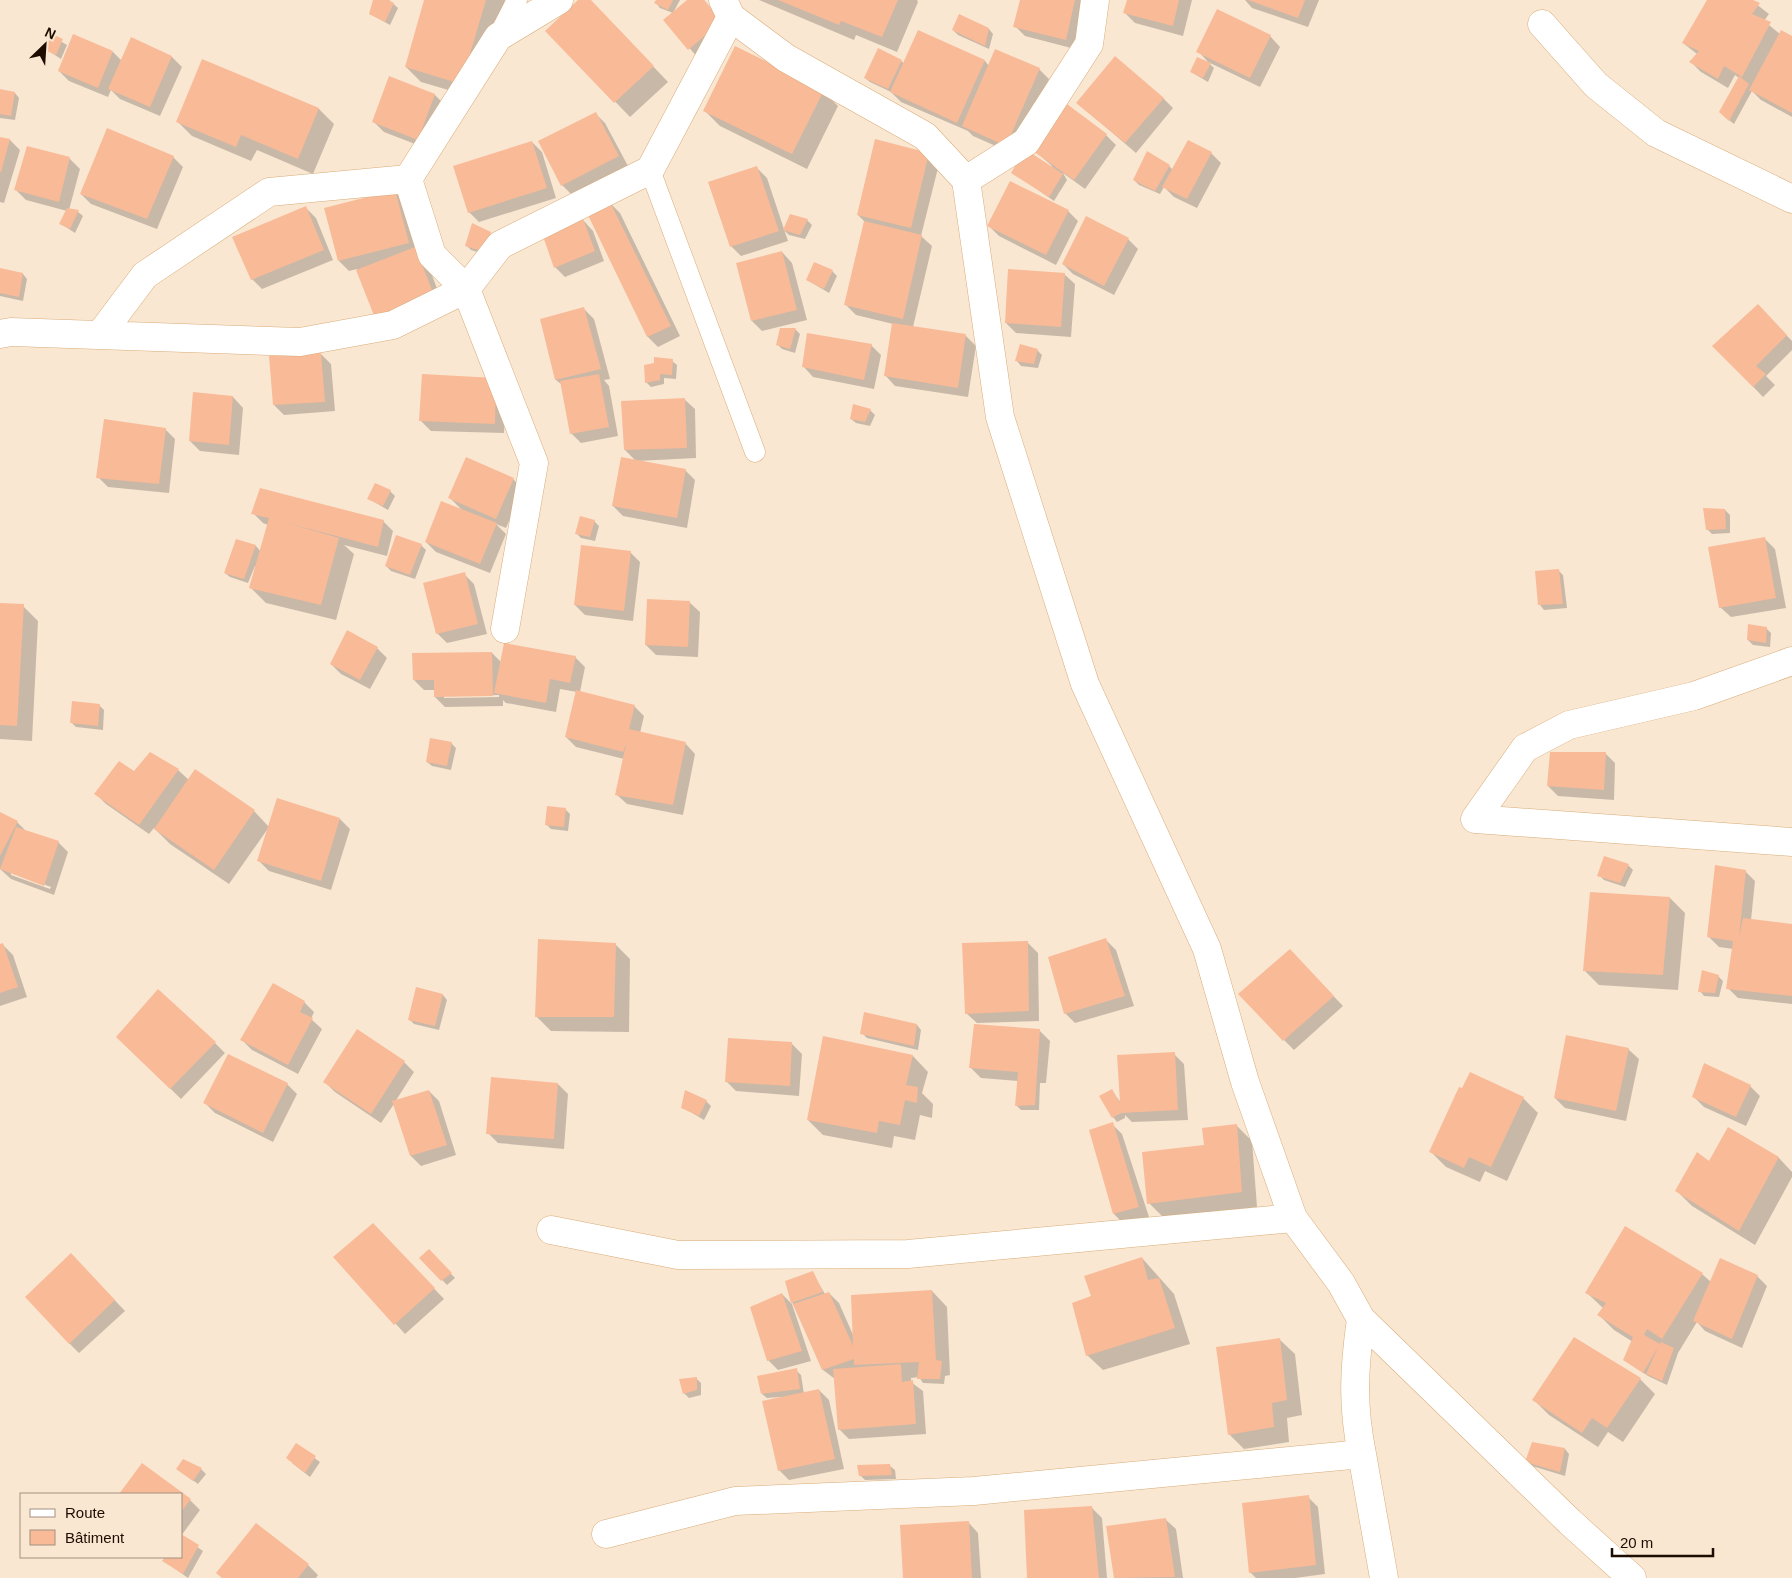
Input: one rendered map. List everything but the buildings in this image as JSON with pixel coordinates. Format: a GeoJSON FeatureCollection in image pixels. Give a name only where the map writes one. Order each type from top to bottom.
{"type":"FeatureCollection","features":[{"type":"Feature","properties":{"kind":"street"},"geometry":{"type":"LineString","coordinates":[[505,629],[534,463],[466,289],[432,255],[408,179],[498,37],[559,0]]}},
{"type":"Feature","properties":{"kind":"street"},"geometry":{"type":"LineString","coordinates":[[966,180],[1026,142],[1089,44],[1095,0]]}},
{"type":"Feature","properties":{"kind":"street"},"geometry":{"type":"LineString","coordinates":[[0,334],[11,332],[300,342],[393,325],[466,289],[500,245],[650,170],[727,9],[786,58],[925,136],[966,180],[1000,417],[1085,684],[1207,949],[1245,1082],[1293,1218],[1341,1283],[1361,1319],[1570,1522],[1632,1578]]}},
{"type":"Feature","properties":{"kind":"street"},"geometry":{"type":"LineString","coordinates":[[1542,24],[1596,86],[1656,133],[1792,199]]}},
{"type":"Feature","properties":{"kind":"street"},"geometry":{"type":"LineString","coordinates":[[100,335],[145,275],[269,192],[408,179]]}},
{"type":"Feature","properties":{"kind":"street"},"geometry":{"type":"LineString","coordinates":[[1792,661],[1694,696],[1569,725],[1525,748],[1476,820],[1792,842]]}},
{"type":"Feature","properties":{"kind":"street"},"geometry":{"type":"LineString","coordinates":[[551,1230],[678,1255],[908,1254],[1293,1218]]}},
{"type":"Feature","properties":{"kind":"street"},"geometry":{"type":"LineString","coordinates":[[1361,1319],[1354,1365],[1354,1418],[1384,1578]]}},
{"type":"Feature","properties":{"kind":"street"},"geometry":{"type":"LineString","coordinates":[[606,1534],[735,1501],[974,1491],[1362,1454]]}},
{"type":"Feature","properties":{"kind":"lane"},"geometry":{"type":"LineString","coordinates":[[498,37],[517,0]]}},
{"type":"Feature","properties":{"kind":"lane"},"geometry":{"type":"LineString","coordinates":[[650,170],[755,452]]}}]}
